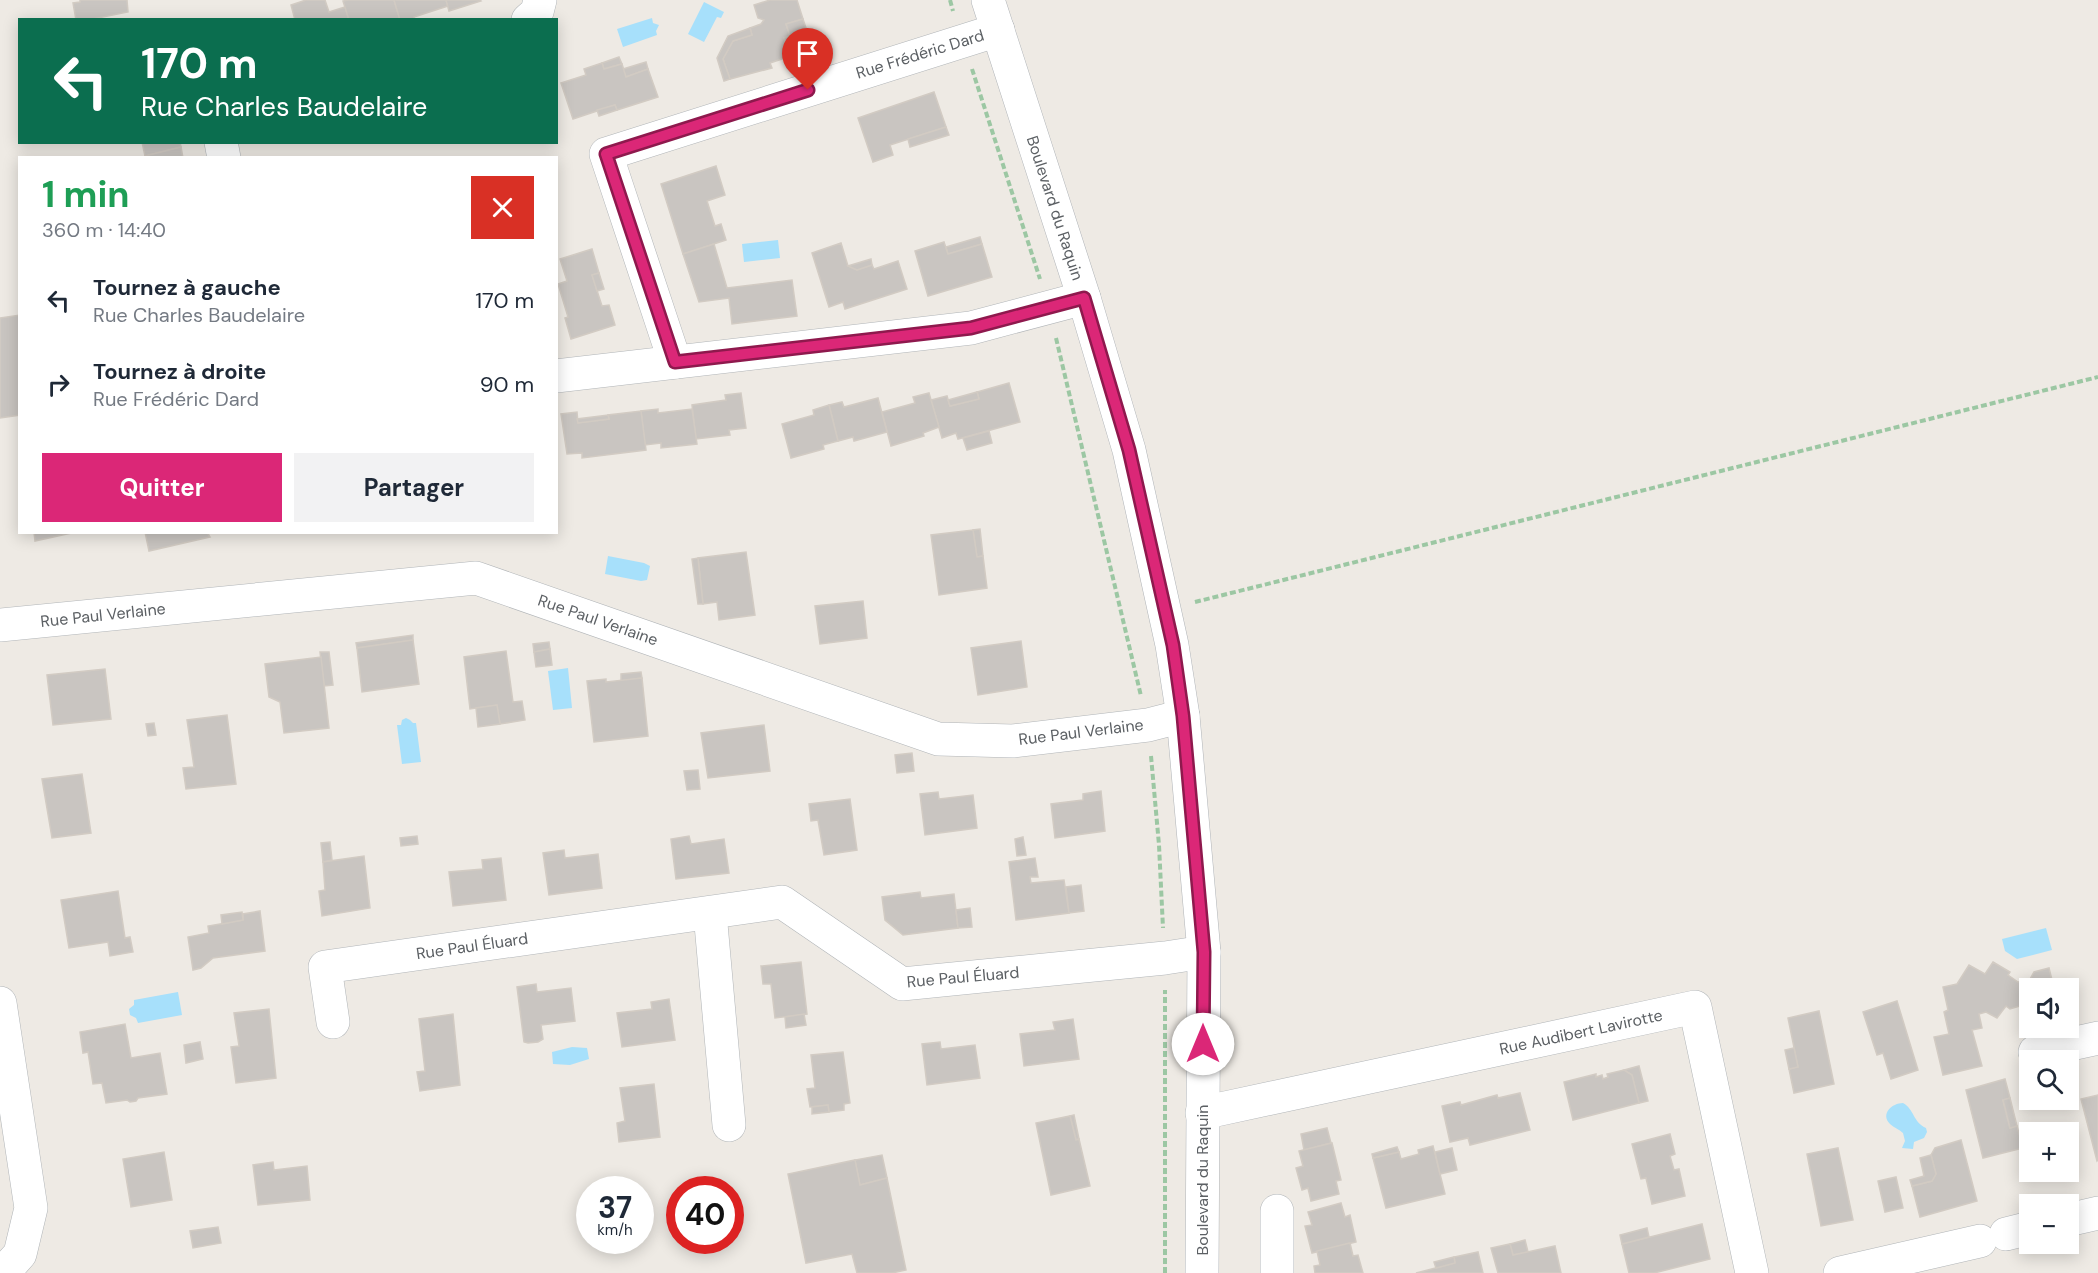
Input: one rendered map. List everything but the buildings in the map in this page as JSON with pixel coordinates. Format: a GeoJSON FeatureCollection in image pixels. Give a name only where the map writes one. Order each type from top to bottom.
{"type":"FeatureCollection","features":[{"type":"Feature","properties":{"kind":"street"},"geometry":{"type":"LineString","coordinates":[[530,18],[537,12],[540,0]]}},
{"type":"Feature","properties":{"kind":"street","name":"Rue Frédéric Dard"},"geometry":{"type":"LineString","coordinates":[[675,362],[606,154],[963,41],[993,15]]}},
{"type":"Feature","properties":{"kind":"street","name":"Boulevard du Raquin"},"geometry":{"type":"LineString","coordinates":[[993,15],[1084,298],[1129,450],[1165,609],[1183,716],[1204,952],[1202,1273]]}},
{"type":"Feature","properties":{"kind":"street"},"geometry":{"type":"LineString","coordinates":[[558,376],[971,328],[1084,298]]}},
{"type":"Feature","properties":{"kind":"street","name":"Rue Paul Verlaine"},"geometry":{"type":"LineString","coordinates":[[0,625],[476,578],[938,739],[1013,741],[1148,725],[1183,716]]}},
{"type":"Feature","properties":{"kind":"street","name":"Rue Paul Éluard"},"geometry":{"type":"LineString","coordinates":[[333,1022],[325,967],[782,902],[902,984],[1165,958],[1204,952]]}},
{"type":"Feature","properties":{"kind":"street"},"geometry":{"type":"LineString","coordinates":[[710,913],[729,1125]]}},
{"type":"Feature","properties":{"kind":"street"},"geometry":{"type":"LineString","coordinates":[[0,1003],[31,1208],[20,1254],[3,1273]]}},
{"type":"Feature","properties":{"kind":"street","name":"Rue Audibert Lavirotte"},"geometry":{"type":"LineString","coordinates":[[1202,1113],[1695,1007],[1752,1273]]}},
{"type":"Feature","properties":{"kind":"street"},"geometry":{"type":"LineString","coordinates":[[2045,1050],[2098,1038]]}},
{"type":"Feature","properties":{"kind":"street"},"geometry":{"type":"LineString","coordinates":[[1277,1211],[1277,1273]]}},
{"type":"Feature","properties":{"kind":"street"},"geometry":{"type":"LineString","coordinates":[[2079,1217],[2098,1213]]}},
{"type":"Feature","properties":{"kind":"street"},"geometry":{"type":"LineString","coordinates":[[1840,1273],[2005,1234]]}},
{"type":"Feature","properties":{"kind":"path"},"geometry":{"type":"LineString","coordinates":[[950,0],[1049,307],[1148,725],[1159,845],[1165,958],[1165,1273]]}},
{"type":"Feature","properties":{"kind":"path"},"geometry":{"type":"LineString","coordinates":[[1165,609],[2098,377]]}},
{"type":"Feature","properties":{"kind":"water"},"geometry":{"type":"Polygon","coordinates":[[[704,2],[724,12],[721,18],[717,17],[704,42],[688,34],[704,2]]]}},
{"type":"Feature","properties":{"kind":"water"},"geometry":{"type":"Polygon","coordinates":[[[652,18],[653,23],[659,25],[657,35],[623,47],[617,29],[652,18]]]}},
{"type":"Feature","properties":{"kind":"water"},"geometry":{"type":"Polygon","coordinates":[[[778,240],[780,258],[744,262],[742,244],[778,240]]]}},
{"type":"Feature","properties":{"kind":"water"},"geometry":{"type":"Polygon","coordinates":[[[608,556],[650,566],[647,580],[641,581],[605,574],[608,556]]]}},
{"type":"Feature","properties":{"kind":"water"},"geometry":{"type":"Polygon","coordinates":[[[568,668],[572,708],[553,710],[548,671],[568,668]]]}},
{"type":"Feature","properties":{"kind":"water"},"geometry":{"type":"Polygon","coordinates":[[[406,718],[416,723],[421,762],[402,764],[397,725],[401,725],[402,720],[406,718]]]}},
{"type":"Feature","properties":{"kind":"water"},"geometry":{"type":"Polygon","coordinates":[[[2046,928],[2052,950],[2017,959],[2005,951],[2002,939],[2046,928]]]}},
{"type":"Feature","properties":{"kind":"water"},"geometry":{"type":"Polygon","coordinates":[[[178,992],[182,1015],[138,1023],[136,1018],[130,1015],[129,1009],[134,1005],[134,1000],[178,992]]]}},
{"type":"Feature","properties":{"kind":"water"},"geometry":{"type":"Polygon","coordinates":[[[572,1047],[587,1048],[589,1059],[570,1065],[553,1064],[552,1052],[572,1047]]]}},
{"type":"Feature","properties":{"kind":"water"},"geometry":{"type":"Polygon","coordinates":[[[1903,1103],[1927,1132],[1924,1138],[1914,1142],[1913,1149],[1902,1148],[1905,1141],[1903,1133],[1890,1124],[1886,1116],[1891,1107],[1903,1103]]]}},
{"type":"Feature","properties":{"kind":"route"},"geometry":{"type":"LineString","coordinates":[[808,90],[606,154],[675,362],[971,328],[1084,298],[1129,450],[1173,645],[1183,716],[1204,952],[1203,1044]]}}]}
